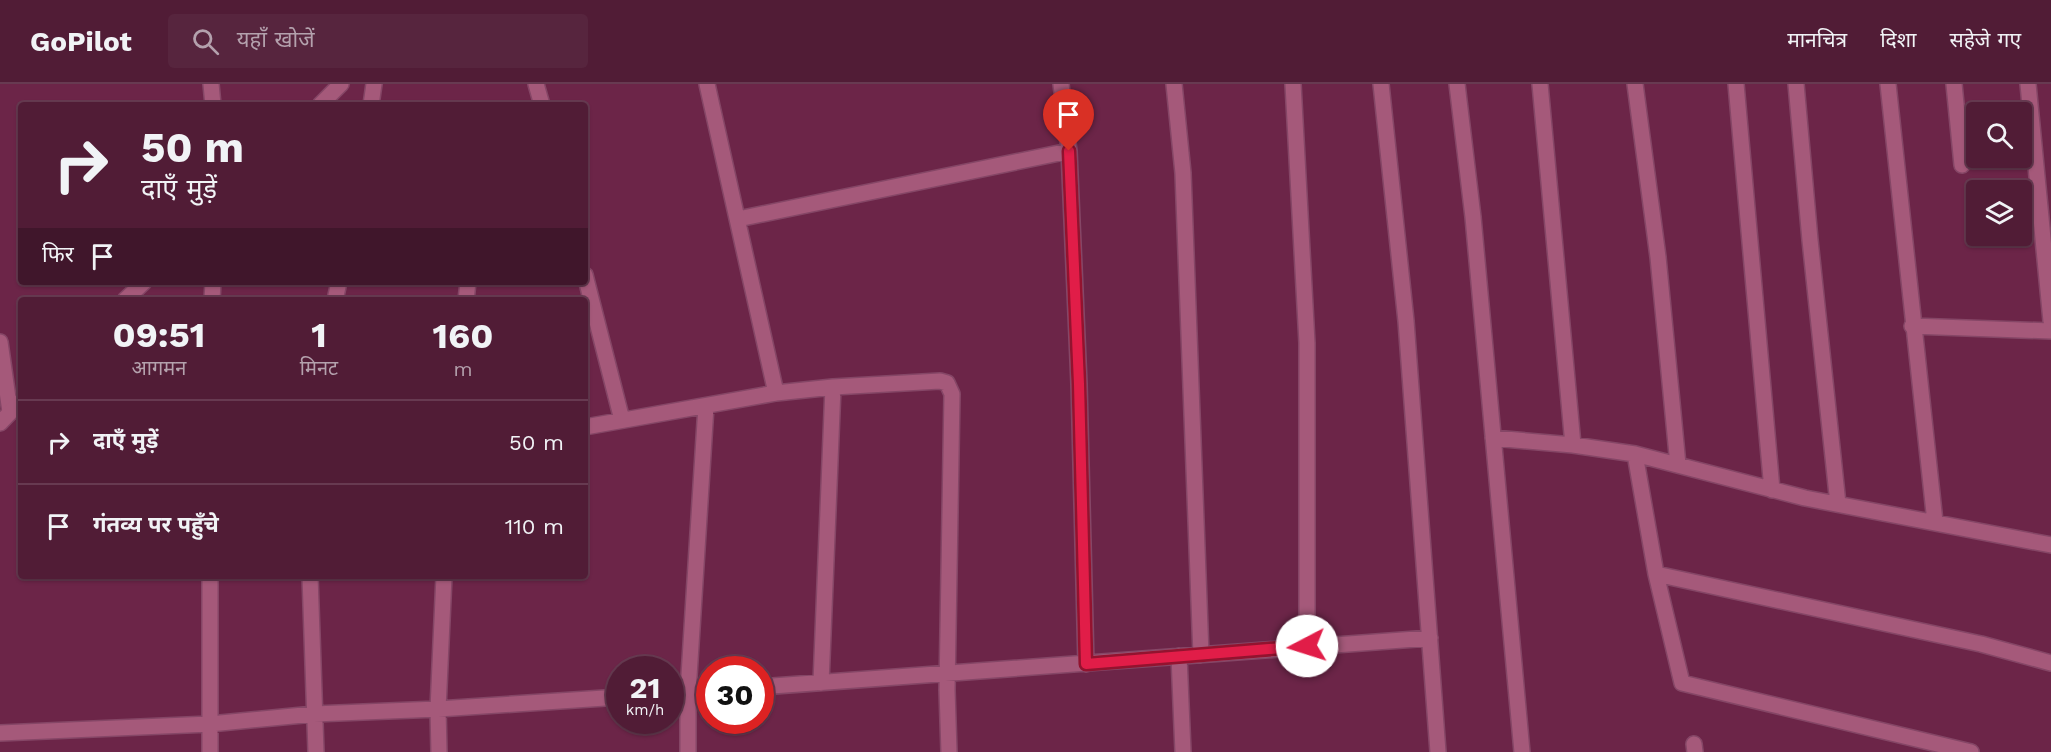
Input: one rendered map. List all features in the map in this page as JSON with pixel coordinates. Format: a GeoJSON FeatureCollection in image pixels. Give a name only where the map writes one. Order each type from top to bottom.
{"type":"FeatureCollection","features":[{"type":"Feature","properties":{"kind":"street"},"geometry":{"type":"LineString","coordinates":[[211,84],[213,102]]}},
{"type":"Feature","properties":{"kind":"street"},"geometry":{"type":"LineString","coordinates":[[323,102],[341,84]]}},
{"type":"Feature","properties":{"kind":"street"},"geometry":{"type":"LineString","coordinates":[[371,102],[374,84]]}},
{"type":"Feature","properties":{"kind":"street"},"geometry":{"type":"LineString","coordinates":[[536,84],[541,102]]}},
{"type":"Feature","properties":{"kind":"street"},"geometry":{"type":"LineString","coordinates":[[706,84],[776,393]]}},
{"type":"Feature","properties":{"kind":"street"},"geometry":{"type":"LineString","coordinates":[[1061,84],[1069,151],[1079,384],[1086,664]]}},
{"type":"Feature","properties":{"kind":"street"},"geometry":{"type":"LineString","coordinates":[[1174,84],[1183,173],[1201,655]]}},
{"type":"Feature","properties":{"kind":"street"},"geometry":{"type":"LineString","coordinates":[[1293,84],[1307,343],[1307,646]]}},
{"type":"Feature","properties":{"kind":"street"},"geometry":{"type":"LineString","coordinates":[[1381,84],[1406,321],[1438,752]]}},
{"type":"Feature","properties":{"kind":"street"},"geometry":{"type":"LineString","coordinates":[[1457,84],[1473,217],[1522,752]]}},
{"type":"Feature","properties":{"kind":"street"},"geometry":{"type":"LineString","coordinates":[[1540,84],[1573,445]]}},
{"type":"Feature","properties":{"kind":"street"},"geometry":{"type":"LineString","coordinates":[[1635,84],[1658,257],[1678,465]]}},
{"type":"Feature","properties":{"kind":"street"},"geometry":{"type":"LineString","coordinates":[[1737,84],[1772,490]]}},
{"type":"Feature","properties":{"kind":"street"},"geometry":{"type":"LineString","coordinates":[[1796,84],[1838,504]]}},
{"type":"Feature","properties":{"kind":"street"},"geometry":{"type":"LineString","coordinates":[[1888,84],[1912,326],[1935,522]]}},
{"type":"Feature","properties":{"kind":"street"},"geometry":{"type":"LineString","coordinates":[[1954,84],[1962,165]]}},
{"type":"Feature","properties":{"kind":"street"},"geometry":{"type":"LineString","coordinates":[[2028,84],[2051,321]]}},
{"type":"Feature","properties":{"kind":"street"},"geometry":{"type":"LineString","coordinates":[[738,219],[1069,151]]}},
{"type":"Feature","properties":{"kind":"street"},"geometry":{"type":"LineString","coordinates":[[128,297],[141,285]]}},
{"type":"Feature","properties":{"kind":"street"},"geometry":{"type":"LineString","coordinates":[[588,285],[622,420]]}},
{"type":"Feature","properties":{"kind":"street"},"geometry":{"type":"LineString","coordinates":[[1912,326],[2051,331]]}},
{"type":"Feature","properties":{"kind":"street"},"geometry":{"type":"LineString","coordinates":[[0,342],[10,412]]}},
{"type":"Feature","properties":{"kind":"street"},"geometry":{"type":"LineString","coordinates":[[588,426],[776,393],[833,387],[940,381],[946,383],[951,389],[949,752]]}},
{"type":"Feature","properties":{"kind":"street"},"geometry":{"type":"LineString","coordinates":[[821,683],[833,387]]}},
{"type":"Feature","properties":{"kind":"street"},"geometry":{"type":"LineString","coordinates":[[688,752],[688,692],[706,406]]}},
{"type":"Feature","properties":{"kind":"street"},"geometry":{"type":"LineString","coordinates":[[1493,438],[1573,445],[1635,454],[1772,490],[2051,545]]}},
{"type":"Feature","properties":{"kind":"street"},"geometry":{"type":"LineString","coordinates":[[1635,454],[1656,574],[1682,683],[1971,752]]}},
{"type":"Feature","properties":{"kind":"street"},"geometry":{"type":"LineString","coordinates":[[1656,574],[1981,644],[2051,663]]}},
{"type":"Feature","properties":{"kind":"street"},"geometry":{"type":"LineString","coordinates":[[210,579],[210,752]]}},
{"type":"Feature","properties":{"kind":"street"},"geometry":{"type":"LineString","coordinates":[[310,579],[316,752]]}},
{"type":"Feature","properties":{"kind":"street"},"geometry":{"type":"LineString","coordinates":[[439,752],[438,710],[444,579]]}},
{"type":"Feature","properties":{"kind":"street"},"geometry":{"type":"LineString","coordinates":[[774,686],[1430,638]]}},
{"type":"Feature","properties":{"kind":"street"},"geometry":{"type":"LineString","coordinates":[[1179,656],[1183,752]]}},
{"type":"Feature","properties":{"kind":"street"},"geometry":{"type":"LineString","coordinates":[[684,692],[696,691]]}},
{"type":"Feature","properties":{"kind":"street"},"geometry":{"type":"LineString","coordinates":[[0,734],[210,724],[314,714],[438,710],[606,698]]}},
{"type":"Feature","properties":{"kind":"route"},"geometry":{"type":"LineString","coordinates":[[1069,151],[1079,384],[1086,664],[1307,646]]}}]}
